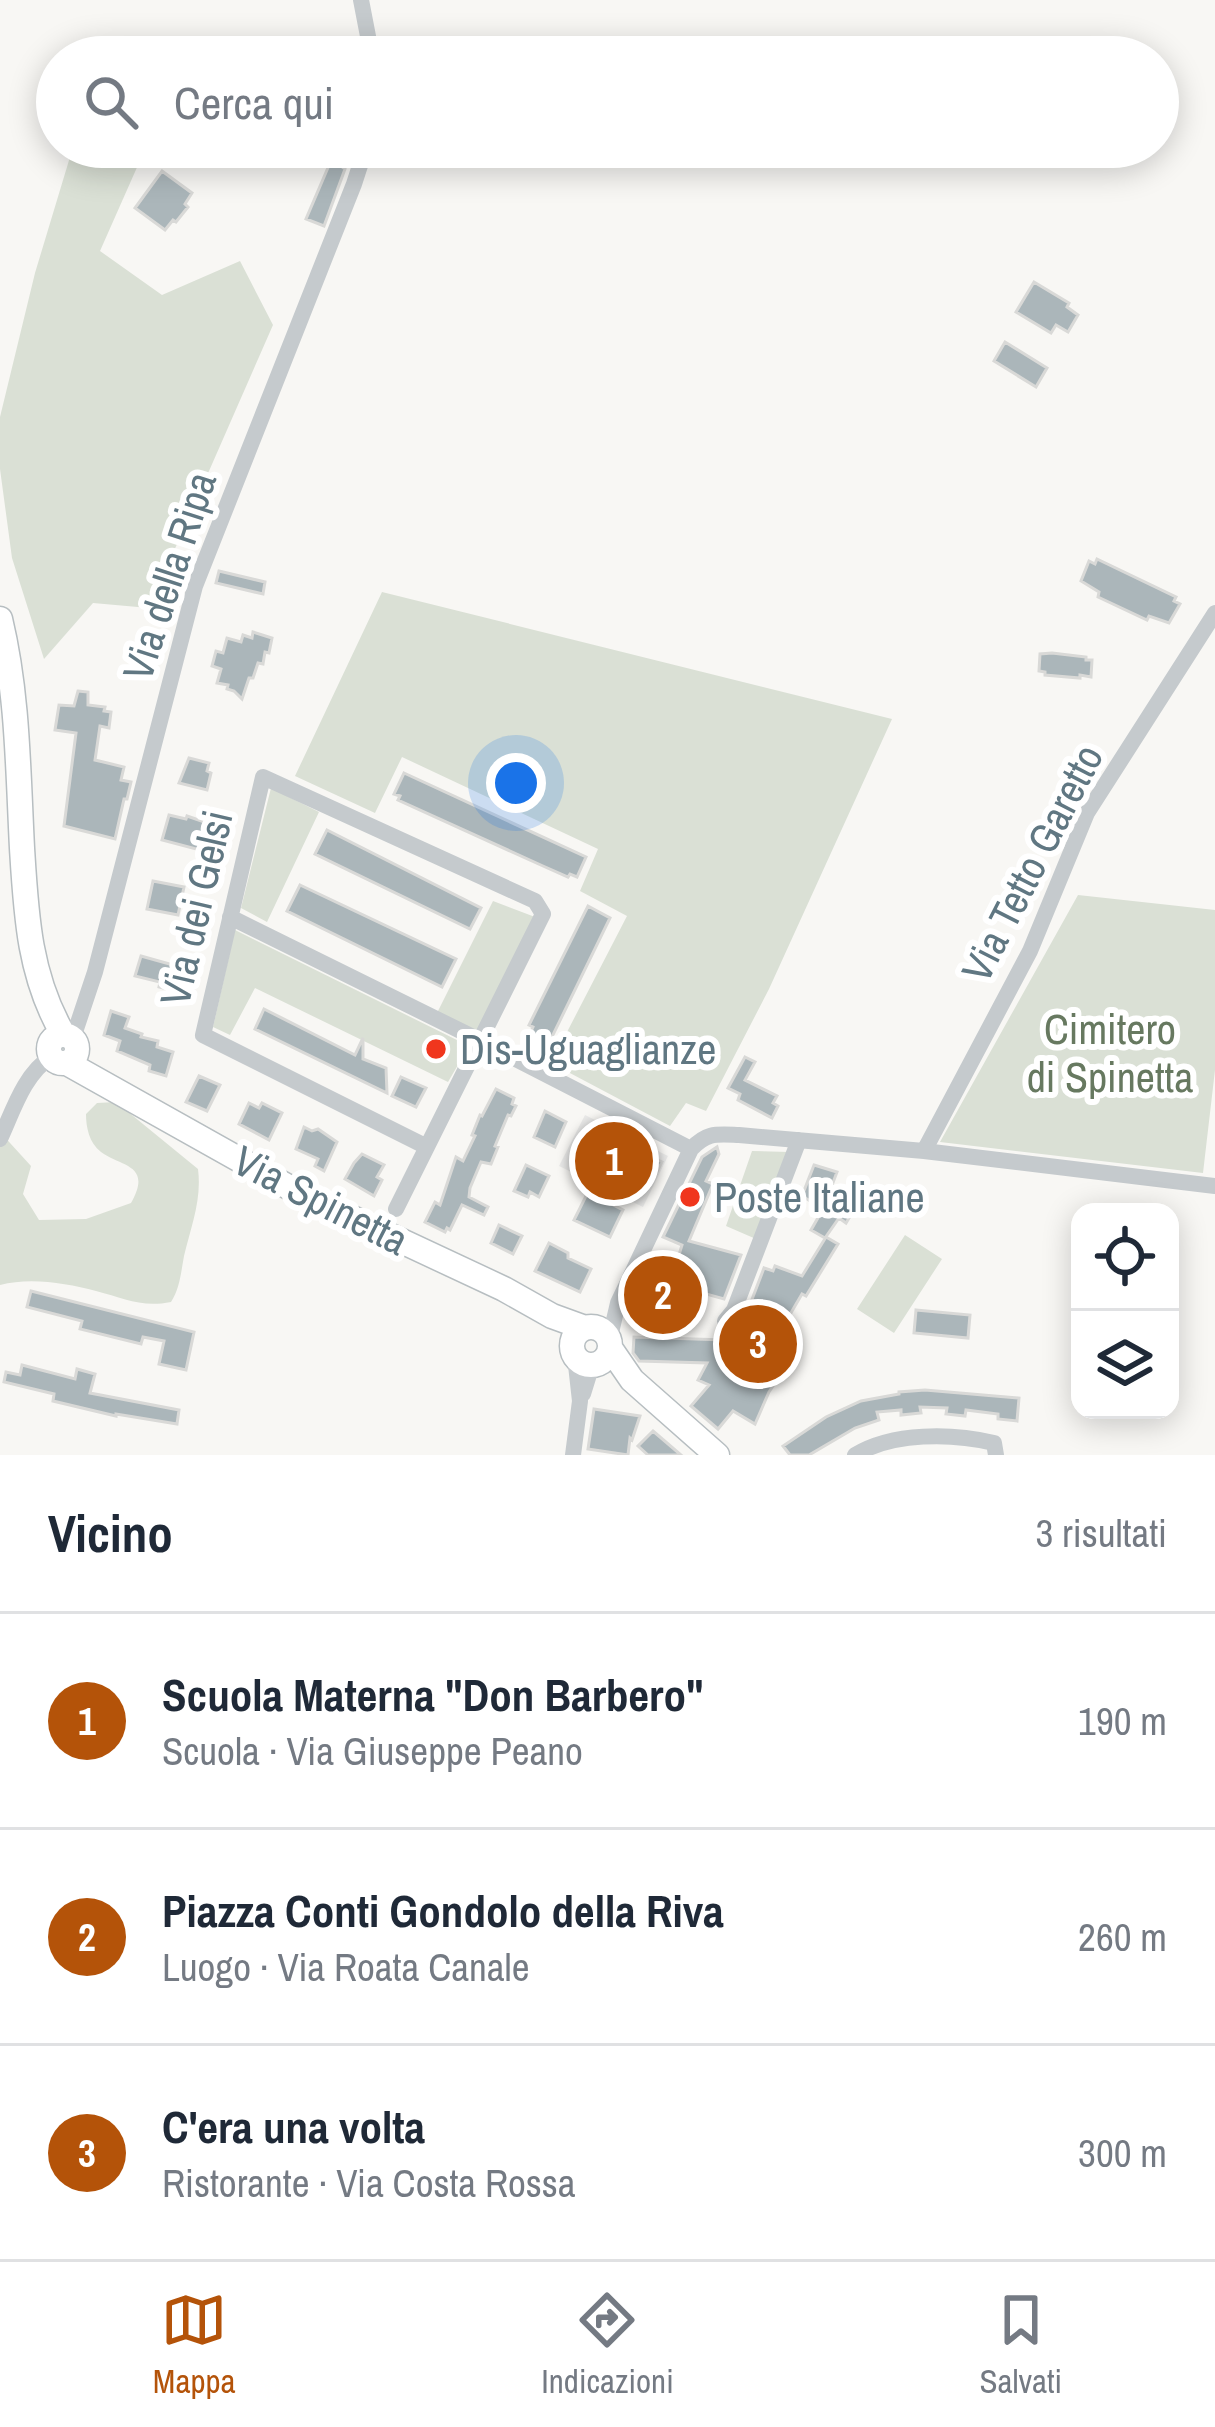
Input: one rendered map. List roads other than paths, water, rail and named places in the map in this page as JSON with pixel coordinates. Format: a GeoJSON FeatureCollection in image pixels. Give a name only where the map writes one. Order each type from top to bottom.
{"type":"FeatureCollection","features":[{"type":"Feature","properties":{"kind":"main road"},"geometry":{"type":"LineString","coordinates":[[0,619],[13,684],[28,931],[35,970],[64,1047]]}},
{"type":"Feature","properties":{"kind":"main road","name":"Via Spinetta"},"geometry":{"type":"LineString","coordinates":[[64,1047],[95,1077],[135,1102],[299,1193],[504,1288],[552,1316],[717,1455]]}},
{"type":"Feature","properties":{"kind":"street"},"geometry":{"type":"LineString","coordinates":[[362,0],[368,36]]}},
{"type":"Feature","properties":{"kind":"street","name":"Via della Ripa"},"geometry":{"type":"LineString","coordinates":[[0,1138],[23,1089],[41,1064],[64,1047],[95,972],[195,586],[359,168]]}},
{"type":"Feature","properties":{"kind":"street","name":"Via Tetto Garetto"},"geometry":{"type":"LineString","coordinates":[[924,1151],[1030,951],[1087,813],[1215,613]]}},
{"type":"Feature","properties":{"kind":"street","name":"Via dei Gelsi"},"geometry":{"type":"LineString","coordinates":[[425,1146],[203,1035],[263,776],[535,901],[543,914],[479,1040]]}},
{"type":"Feature","properties":{"kind":"street"},"geometry":{"type":"LineString","coordinates":[[230,917],[691,1149]]}},
{"type":"Feature","properties":{"kind":"street"},"geometry":{"type":"LineString","coordinates":[[396,1209],[479,1040]]}},
{"type":"Feature","properties":{"kind":"street"},"geometry":{"type":"LineString","coordinates":[[573,1455],[591,1347],[618,1303],[691,1149],[702,1137],[718,1134],[924,1151],[1215,1186]]}},
{"type":"Feature","properties":{"kind":"street"},"geometry":{"type":"LineString","coordinates":[[724,1321],[734,1310],[800,1140]]}},
{"type":"Feature","properties":{"kind":"street"},"geometry":{"type":"LineString","coordinates":[[855,1455],[908,1439],[954,1437],[994,1443],[997,1455]]}},
{"type":"Feature","properties":{"kind":"place","name":"Dis-Uguaglianze"},"geometry":{"type":"Point","coordinates":[436,1049]}},
{"type":"Feature","properties":{"kind":"place","name":"Scuola Materna \"Don Barbero\""},"geometry":{"type":"Point","coordinates":[614,1161]}},
{"type":"Feature","properties":{"kind":"place","name":"Poste Italiane"},"geometry":{"type":"Point","coordinates":[690,1197]}},
{"type":"Feature","properties":{"kind":"place","name":"Piazza Conti Gondolo della Riva"},"geometry":{"type":"Point","coordinates":[663,1295]}},
{"type":"Feature","properties":{"kind":"place","name":"C'era una volta"},"geometry":{"type":"Point","coordinates":[758,1344]}},
{"type":"Feature","properties":{"kind":"park label","name":"Cimitero di Spinetta"},"geometry":{"type":"Point","coordinates":[1110,1053]}}]}
